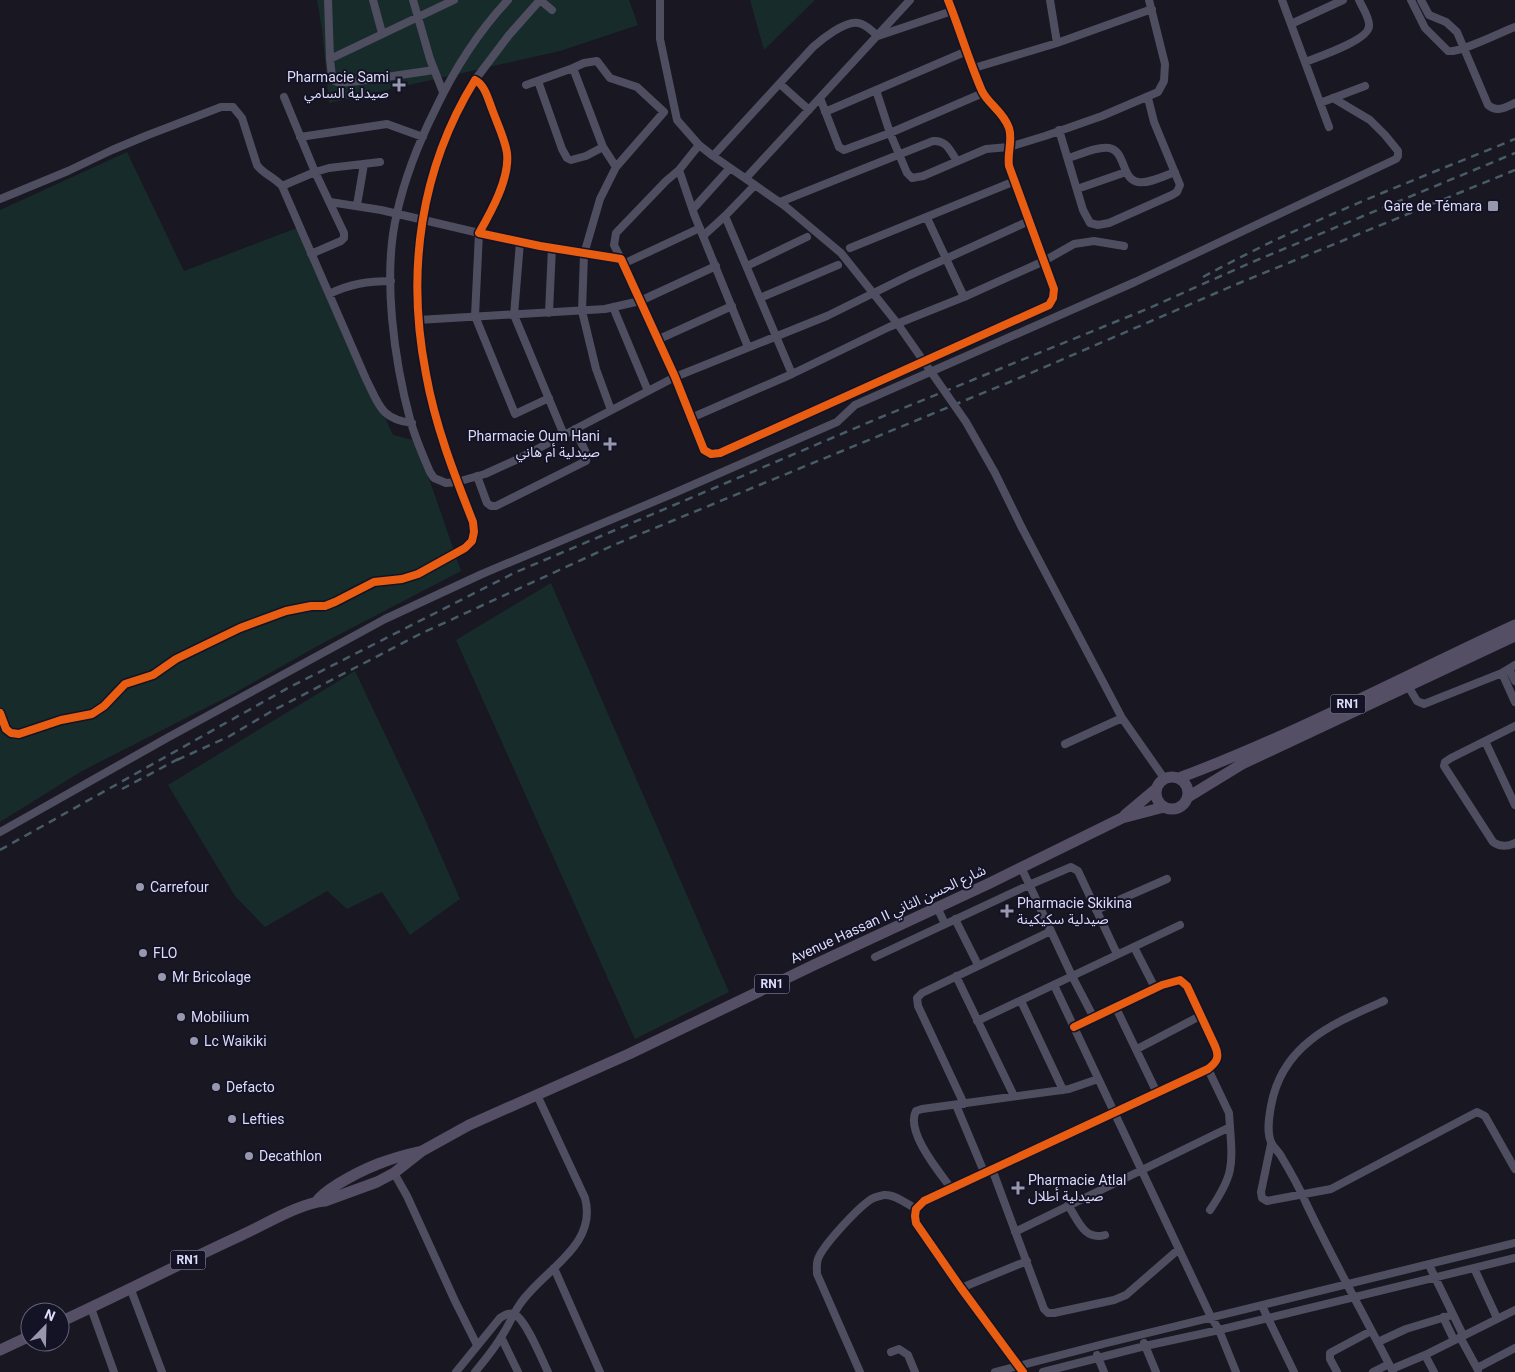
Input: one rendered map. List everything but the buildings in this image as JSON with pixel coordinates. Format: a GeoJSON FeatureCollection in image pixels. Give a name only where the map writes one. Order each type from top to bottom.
{"type":"FeatureCollection","features":[{"type":"Feature","properties":{"kind":"main road","name":"RN1"},"geometry":{"type":"LineString","coordinates":[[1156,789],[1159,782],[1164,778],[1172,776],[1179,778],[1222,762],[1515,625]]}},
{"type":"Feature","properties":{"kind":"main road","name":"RN1"},"geometry":{"type":"LineString","coordinates":[[1164,807],[1178,808],[1188,797],[1242,764],[1515,636]]}},
{"type":"Feature","properties":{"kind":"main road"},"geometry":{"type":"LineString","coordinates":[[1179,778],[1188,789],[1188,797]]}},
{"type":"Feature","properties":{"kind":"main road"},"geometry":{"type":"LineString","coordinates":[[1156,789],[1156,796],[1164,807]]}},
{"type":"Feature","properties":{"kind":"main road","name":"Avenue Hassan II شارع الحسن الثاني"},"geometry":{"type":"LineString","coordinates":[[1122,818],[1156,789]]}},
{"type":"Feature","properties":{"kind":"main road","name":"Avenue Hassan II شارع الحسن الثاني"},"geometry":{"type":"LineString","coordinates":[[394,1173],[422,1151],[468,1125],[629,1054],[1122,818],[1164,807]]}},
{"type":"Feature","properties":{"kind":"main road","name":"Avenue Hassan II شارع الحسن الثاني"},"geometry":{"type":"LineString","coordinates":[[387,1160],[422,1151]]}},
{"type":"Feature","properties":{"kind":"main road","name":"RN1"},"geometry":{"type":"LineString","coordinates":[[317,1201],[325,1192],[356,1174],[387,1160]]}},
{"type":"Feature","properties":{"kind":"main road"},"geometry":{"type":"LineString","coordinates":[[387,1160],[393,1164],[394,1173]]}},
{"type":"Feature","properties":{"kind":"main road","name":"RN1"},"geometry":{"type":"LineString","coordinates":[[70,1317],[130,1290],[198,1254],[317,1201],[328,1200],[377,1182],[394,1173]]}},
{"type":"Feature","properties":{"kind":"main road"},"geometry":{"type":"LineString","coordinates":[[356,1174],[356,1182],[360,1187]]}},
{"type":"Feature","properties":{"kind":"main road"},"geometry":{"type":"LineString","coordinates":[[0,1350],[20,1341]]}},
{"type":"Feature","properties":{"kind":"street"},"geometry":{"type":"LineString","coordinates":[[328,0],[330,59],[332,77],[335,81],[340,83],[390,78],[434,70]]}},
{"type":"Feature","properties":{"kind":"street"},"geometry":{"type":"LineString","coordinates":[[373,0],[382,33]]}},
{"type":"Feature","properties":{"kind":"street"},"geometry":{"type":"LineString","coordinates":[[413,0],[434,70],[443,92]]}},
{"type":"Feature","properties":{"kind":"street"},"geometry":{"type":"LineString","coordinates":[[330,59],[454,0]]}},
{"type":"Feature","properties":{"kind":"street"},"geometry":{"type":"LineString","coordinates":[[508,0],[485,27],[457,66],[443,92],[405,184],[392,241],[391,301],[400,368],[412,423],[434,478],[446,483],[458,482],[518,459],[675,377],[827,316],[910,275],[1029,221]]}},
{"type":"Feature","properties":{"kind":"street"},"geometry":{"type":"LineString","coordinates":[[0,713],[6,729],[11,734],[19,734],[61,720],[92,714],[104,706],[125,684],[153,675],[176,659],[240,628],[286,611],[311,606],[325,606],[374,582],[402,580],[418,574],[465,548],[472,541],[474,532],[473,522],[432,402],[422,357],[418,320],[417,258],[423,219],[435,168],[447,133],[476,80],[509,35],[540,0],[552,10]]}},
{"type":"Feature","properties":{"kind":"street"},"geometry":{"type":"LineString","coordinates":[[660,0],[660,39],[677,120],[699,145],[782,204],[841,253],[897,323],[966,422],[995,473],[1122,718],[1164,778]]}},
{"type":"Feature","properties":{"kind":"street"},"geometry":{"type":"LineString","coordinates":[[746,178],[910,0]]}},
{"type":"Feature","properties":{"kind":"street"},"geometry":{"type":"LineString","coordinates":[[699,145],[679,170],[616,233],[614,244],[675,377],[704,450],[711,454],[720,453],[1045,308],[1052,301],[1054,289],[1009,166],[1011,136],[1005,119],[983,93],[948,0]]}},
{"type":"Feature","properties":{"kind":"street"},"geometry":{"type":"LineString","coordinates":[[1050,0],[1057,43]]}},
{"type":"Feature","properties":{"kind":"street"},"geometry":{"type":"LineString","coordinates":[[876,90],[906,173],[910,177],[915,178],[986,149],[1009,147],[1102,116],[1148,98],[1158,92],[1164,81],[1165,64],[1149,0]]}},
{"type":"Feature","properties":{"kind":"street"},"geometry":{"type":"LineString","coordinates":[[1282,0],[1329,127]]}},
{"type":"Feature","properties":{"kind":"street"},"geometry":{"type":"LineString","coordinates":[[1292,24],[1343,0]]}},
{"type":"Feature","properties":{"kind":"street"},"geometry":{"type":"LineString","coordinates":[[1305,62],[1357,40],[1367,33],[1369,23],[1359,0]]}},
{"type":"Feature","properties":{"kind":"street"},"geometry":{"type":"LineString","coordinates":[[1411,0],[1426,28],[1444,49],[1452,52],[1515,27]]}},
{"type":"Feature","properties":{"kind":"street"},"geometry":{"type":"LineString","coordinates":[[1421,0],[1429,15],[1455,28],[1488,105],[1491,108],[1499,109],[1515,103]]}},
{"type":"Feature","properties":{"kind":"street"},"geometry":{"type":"LineString","coordinates":[[974,68],[1057,43],[1152,9]]}},
{"type":"Feature","properties":{"kind":"street"},"geometry":{"type":"LineString","coordinates":[[878,36],[952,11]]}},
{"type":"Feature","properties":{"kind":"street"},"geometry":{"type":"LineString","coordinates":[[713,156],[818,43],[848,24],[855,22],[862,24],[878,36]]}},
{"type":"Feature","properties":{"kind":"street"},"geometry":{"type":"LineString","coordinates":[[825,112],[967,51]]}},
{"type":"Feature","properties":{"kind":"street"},"geometry":{"type":"LineString","coordinates":[[526,85],[584,63],[597,61],[610,78],[637,87],[664,112],[616,167],[600,199],[584,254],[582,311],[596,369],[611,410]]}},
{"type":"Feature","properties":{"kind":"street"},"geometry":{"type":"LineString","coordinates":[[573,68],[603,147],[616,167]]}},
{"type":"Feature","properties":{"kind":"street"},"geometry":{"type":"LineString","coordinates":[[476,80],[483,87],[488,97],[507,153],[506,170],[503,180],[480,232],[475,316],[515,414],[549,398]]}},
{"type":"Feature","properties":{"kind":"street"},"geometry":{"type":"LineString","coordinates":[[538,81],[559,142],[567,158],[571,160],[578,159],[603,147]]}},
{"type":"Feature","properties":{"kind":"street"},"geometry":{"type":"LineString","coordinates":[[780,84],[809,110]]}},
{"type":"Feature","properties":{"kind":"street"},"geometry":{"type":"LineString","coordinates":[[1320,103],[1365,86]]}},
{"type":"Feature","properties":{"kind":"street"},"geometry":{"type":"LineString","coordinates":[[820,98],[839,147],[844,150],[890,133],[983,93]]}},
{"type":"Feature","properties":{"kind":"street"},"geometry":{"type":"LineString","coordinates":[[284,97],[315,172],[343,229],[344,238],[311,254]]}},
{"type":"Feature","properties":{"kind":"street"},"geometry":{"type":"LineString","coordinates":[[1059,130],[1083,210],[1090,223],[1098,225],[1128,216],[1177,192],[1180,186],[1154,122],[1148,98]]}},
{"type":"Feature","properties":{"kind":"street"},"geometry":{"type":"LineString","coordinates":[[0,832],[385,619],[482,574],[837,422],[855,405],[1135,282],[1396,159],[1398,151],[1370,120],[1333,98]]}},
{"type":"Feature","properties":{"kind":"street"},"geometry":{"type":"LineString","coordinates":[[0,198],[68,171],[148,134],[221,107],[230,106],[237,110],[242,118],[256,165],[260,170],[274,177],[282,186],[366,379],[382,409],[391,418],[412,423]]}},
{"type":"Feature","properties":{"kind":"street"},"geometry":{"type":"LineString","coordinates":[[300,137],[387,124],[423,137]]}},
{"type":"Feature","properties":{"kind":"street"},"geometry":{"type":"LineString","coordinates":[[782,204],[933,141],[946,143],[957,161]]}},
{"type":"Feature","properties":{"kind":"street"},"geometry":{"type":"LineString","coordinates":[[1068,158],[1098,149],[1110,148],[1118,153],[1129,177],[1137,182],[1146,182],[1175,172]]}},
{"type":"Feature","properties":{"kind":"street"},"geometry":{"type":"LineString","coordinates":[[282,186],[315,172],[342,166],[380,162]]}},
{"type":"Feature","properties":{"kind":"street"},"geometry":{"type":"LineString","coordinates":[[357,205],[364,164]]}},
{"type":"Feature","properties":{"kind":"street"},"geometry":{"type":"LineString","coordinates":[[692,209],[729,168]]}},
{"type":"Feature","properties":{"kind":"street"},"geometry":{"type":"LineString","coordinates":[[679,170],[692,209],[748,347]]}},
{"type":"Feature","properties":{"kind":"street"},"geometry":{"type":"LineString","coordinates":[[1076,189],[1126,172]]}},
{"type":"Feature","properties":{"kind":"street"},"geometry":{"type":"LineString","coordinates":[[850,248],[1015,181]]}},
{"type":"Feature","properties":{"kind":"street"},"geometry":{"type":"LineString","coordinates":[[703,236],[755,185]]}},
{"type":"Feature","properties":{"kind":"street"},"geometry":{"type":"LineString","coordinates":[[330,202],[357,205],[520,242],[622,261],[700,228]]}},
{"type":"Feature","properties":{"kind":"street"},"geometry":{"type":"LineString","coordinates":[[725,216],[792,374]]}},
{"type":"Feature","properties":{"kind":"street"},"geometry":{"type":"LineString","coordinates":[[927,218],[945,260],[964,297]]}},
{"type":"Feature","properties":{"kind":"street"},"geometry":{"type":"LineString","coordinates":[[747,266],[806,237]]}},
{"type":"Feature","properties":{"kind":"street"},"geometry":{"type":"LineString","coordinates":[[692,418],[792,374],[889,327],[1044,262],[1074,244],[1094,240],[1124,246]]}},
{"type":"Feature","properties":{"kind":"street"},"geometry":{"type":"LineString","coordinates":[[520,242],[514,315],[564,435]]}},
{"type":"Feature","properties":{"kind":"street"},"geometry":{"type":"LineString","coordinates":[[549,313],[552,248]]}},
{"type":"Feature","properties":{"kind":"street"},"geometry":{"type":"LineString","coordinates":[[760,298],[838,265]]}},
{"type":"Feature","properties":{"kind":"street"},"geometry":{"type":"LineString","coordinates":[[418,320],[582,311],[613,307],[640,300],[716,266]]}},
{"type":"Feature","properties":{"kind":"street"},"geometry":{"type":"LineString","coordinates":[[329,294],[350,284],[391,281]]}},
{"type":"Feature","properties":{"kind":"street"},"geometry":{"type":"LineString","coordinates":[[657,340],[732,306]]}},
{"type":"Feature","properties":{"kind":"street"},"geometry":{"type":"LineString","coordinates":[[613,307],[648,391]]}},
{"type":"Feature","properties":{"kind":"street"},"geometry":{"type":"LineString","coordinates":[[477,476],[487,503],[491,506],[496,506],[586,461],[587,455],[575,429]]}},
{"type":"Feature","properties":{"kind":"street"},"geometry":{"type":"LineString","coordinates":[[1408,686],[1417,700],[1424,704],[1509,669]]}},
{"type":"Feature","properties":{"kind":"street"},"geometry":{"type":"LineString","coordinates":[[1509,669],[1515,681]]}},
{"type":"Feature","properties":{"kind":"street"},"geometry":{"type":"LineString","coordinates":[[1509,669],[1515,702]]}},
{"type":"Feature","properties":{"kind":"street"},"geometry":{"type":"LineString","coordinates":[[1065,744],[1122,718]]}},
{"type":"Feature","properties":{"kind":"street"},"geometry":{"type":"LineString","coordinates":[[1515,726],[1447,760],[1444,764],[1444,769],[1493,842],[1502,846],[1511,846],[1515,843]]}},
{"type":"Feature","properties":{"kind":"street"},"geometry":{"type":"LineString","coordinates":[[1485,741],[1515,805]]}},
{"type":"Feature","properties":{"kind":"street"},"geometry":{"type":"LineString","coordinates":[[1021,867],[1050,931],[1094,1018]]}},
{"type":"Feature","properties":{"kind":"street"},"geometry":{"type":"LineString","coordinates":[[875,957],[1068,868],[1078,871],[1117,954]]}},
{"type":"Feature","properties":{"kind":"street"},"geometry":{"type":"LineString","coordinates":[[1096,910],[1168,878]]}},
{"type":"Feature","properties":{"kind":"street"},"geometry":{"type":"LineString","coordinates":[[937,907],[945,924]]}},
{"type":"Feature","properties":{"kind":"street"},"geometry":{"type":"LineString","coordinates":[[955,919],[978,965]]}},
{"type":"Feature","properties":{"kind":"street"},"geometry":{"type":"LineString","coordinates":[[977,1021],[1180,925]]}},
{"type":"Feature","properties":{"kind":"street"},"geometry":{"type":"LineString","coordinates":[[1050,931],[922,993],[916,1001],[1015,1232],[1044,1309],[1048,1313],[1114,1300],[1126,1295],[1179,1249]]}},
{"type":"Feature","properties":{"kind":"street"},"geometry":{"type":"LineString","coordinates":[[1134,947],[1155,988]]}},
{"type":"Feature","properties":{"kind":"street"},"geometry":{"type":"LineString","coordinates":[[956,976],[1014,1096]]}},
{"type":"Feature","properties":{"kind":"street"},"geometry":{"type":"LineString","coordinates":[[1021,1369],[916,1223],[914,1216],[916,1209],[924,1201],[988,1170],[1208,1068],[1215,1064],[1218,1053],[1183,981],[1176,980],[1155,988],[1074,1027]]}},
{"type":"Feature","properties":{"kind":"street"},"geometry":{"type":"LineString","coordinates":[[1054,985],[1140,1170],[1211,1318],[1219,1330],[1236,1372]]}},
{"type":"Feature","properties":{"kind":"street"},"geometry":{"type":"LineString","coordinates":[[1022,1001],[1064,1090]]}},
{"type":"Feature","properties":{"kind":"street"},"geometry":{"type":"LineString","coordinates":[[1384,1001],[1316,1034],[1302,1046],[1284,1070],[1272,1099],[1269,1122],[1271,1144],[1261,1192],[1262,1198],[1267,1201],[1330,1188],[1477,1112],[1485,1116],[1515,1169]]}},
{"type":"Feature","properties":{"kind":"street"},"geometry":{"type":"LineString","coordinates":[[1116,1008],[1137,1048],[1157,1093]]}},
{"type":"Feature","properties":{"kind":"street"},"geometry":{"type":"LineString","coordinates":[[1137,1048],[1200,1016]]}},
{"type":"Feature","properties":{"kind":"street"},"geometry":{"type":"LineString","coordinates":[[1208,1068],[1228,1113],[1232,1167],[1223,1190],[1210,1210]]}},
{"type":"Feature","properties":{"kind":"street"},"geometry":{"type":"LineString","coordinates":[[951,1188],[920,1142],[914,1115],[918,1110],[1064,1090],[1098,1079]]}},
{"type":"Feature","properties":{"kind":"street"},"geometry":{"type":"LineString","coordinates":[[475,1372],[502,1337],[525,1298],[569,1252],[581,1236],[587,1221],[588,1212],[585,1198],[538,1095]]}},
{"type":"Feature","properties":{"kind":"street"},"geometry":{"type":"LineString","coordinates":[[1015,1232],[1230,1126]]}},
{"type":"Feature","properties":{"kind":"street"},"geometry":{"type":"LineString","coordinates":[[1271,1144],[1281,1156],[1302,1194],[1391,1368]]}},
{"type":"Feature","properties":{"kind":"street"},"geometry":{"type":"LineString","coordinates":[[394,1173],[407,1196],[477,1345]]}},
{"type":"Feature","properties":{"kind":"street"},"geometry":{"type":"LineString","coordinates":[[860,1372],[817,1274],[816,1265],[818,1257],[827,1244],[861,1207],[877,1197],[893,1196],[916,1209]]}},
{"type":"Feature","properties":{"kind":"street"},"geometry":{"type":"LineString","coordinates":[[1068,1205],[1086,1233],[1098,1237],[1105,1235]]}},
{"type":"Feature","properties":{"kind":"street"},"geometry":{"type":"LineString","coordinates":[[995,1372],[1021,1369],[1094,1346],[1141,1334],[1515,1243]]}},
{"type":"Feature","properties":{"kind":"street"},"geometry":{"type":"LineString","coordinates":[[1043,1372],[1515,1258]]}},
{"type":"Feature","properties":{"kind":"street"},"geometry":{"type":"LineString","coordinates":[[961,1288],[1027,1261]]}},
{"type":"Feature","properties":{"kind":"street"},"geometry":{"type":"LineString","coordinates":[[1429,1265],[1452,1315],[1459,1337]]}},
{"type":"Feature","properties":{"kind":"street"},"geometry":{"type":"LineString","coordinates":[[554,1268],[600,1372]]}},
{"type":"Feature","properties":{"kind":"street"},"geometry":{"type":"LineString","coordinates":[[1474,1268],[1497,1318]]}},
{"type":"Feature","properties":{"kind":"street"},"geometry":{"type":"LineString","coordinates":[[130,1290],[162,1372]]}},
{"type":"Feature","properties":{"kind":"street"},"geometry":{"type":"LineString","coordinates":[[1262,1306],[1294,1372]]}},
{"type":"Feature","properties":{"kind":"street"},"geometry":{"type":"LineString","coordinates":[[91,1308],[114,1372]]}},
{"type":"Feature","properties":{"kind":"street"},"geometry":{"type":"LineString","coordinates":[[1373,1372],[1391,1368],[1425,1355],[1515,1310]]}},
{"type":"Feature","properties":{"kind":"street"},"geometry":{"type":"LineString","coordinates":[[456,1372],[500,1318],[506,1314],[514,1314],[526,1327],[548,1372]]}},
{"type":"Feature","properties":{"kind":"street"},"geometry":{"type":"LineString","coordinates":[[1378,1342],[1406,1329],[1452,1315]]}},
{"type":"Feature","properties":{"kind":"street"},"geometry":{"type":"LineString","coordinates":[[1443,1317],[1459,1337],[1478,1370],[1515,1348]]}},
{"type":"Feature","properties":{"kind":"street"},"geometry":{"type":"LineString","coordinates":[[1337,1372],[1330,1359],[1330,1353],[1371,1331]]}},
{"type":"Feature","properties":{"kind":"street"},"geometry":{"type":"LineString","coordinates":[[1141,1334],[1156,1372]]}},
{"type":"Feature","properties":{"kind":"street"},"geometry":{"type":"LineString","coordinates":[[502,1337],[518,1372]]}},
{"type":"Feature","properties":{"kind":"street"},"geometry":{"type":"LineString","coordinates":[[1094,1346],[1104,1372]]}},
{"type":"Feature","properties":{"kind":"street"},"geometry":{"type":"LineString","coordinates":[[891,1352],[899,1349],[906,1353],[915,1372]]}},
{"type":"Feature","properties":{"kind":"street"},"geometry":{"type":"LineString","coordinates":[[1425,1355],[1434,1372]]}},
{"type":"Feature","properties":{"kind":"green space"},"geometry":{"type":"Polygon","coordinates":[[[317,0],[629,0],[638,25],[560,51],[329,103],[322,29],[317,0]]]}},
{"type":"Feature","properties":{"kind":"green space"},"geometry":{"type":"Polygon","coordinates":[[[750,0],[815,0],[764,50],[750,0]]]}},
{"type":"Feature","properties":{"kind":"green space"},"geometry":{"type":"Polygon","coordinates":[[[127,152],[184,271],[297,228],[393,435],[416,441],[461,571],[321,644],[231,695],[82,771],[0,822],[0,210],[127,152]]]}},
{"type":"Feature","properties":{"kind":"green space"},"geometry":{"type":"Polygon","coordinates":[[[551,583],[729,992],[635,1039],[456,640],[551,583]]]}},
{"type":"Feature","properties":{"kind":"green space"},"geometry":{"type":"Polygon","coordinates":[[[355,671],[420,808],[460,899],[410,935],[382,892],[347,909],[327,891],[265,927],[235,896],[168,785],[355,671]]]}},
{"type":"Feature","properties":{"kind":"railway"},"geometry":{"type":"LineString","coordinates":[[1203,277],[1279,238],[1515,139]]}},
{"type":"Feature","properties":{"kind":"railway"},"geometry":{"type":"LineString","coordinates":[[0,850],[288,688],[514,573],[879,418],[1147,309],[1250,263],[1515,153]]}},
{"type":"Feature","properties":{"kind":"railway"},"geometry":{"type":"LineString","coordinates":[[177,760],[228,737],[272,711],[420,634],[616,544],[1017,379],[1237,284],[1515,170]]}},
{"type":"Feature","properties":{"kind":"railway"},"geometry":{"type":"LineString","coordinates":[[122,789],[182,757]]}},
{"type":"Feature","properties":{"kind":"cycle path"},"geometry":{"type":"LineString","coordinates":[[0,713],[6,729],[11,733],[19,734],[61,720],[92,714],[104,706],[125,684],[153,675],[176,659],[240,628],[286,611],[311,606],[325,606],[374,582],[402,579],[418,574],[465,548],[472,541],[474,532],[473,522],[434,412],[420,336],[417,298],[422,222],[430,185],[441,149],[456,114],[475,80],[486,93],[503,137],[507,153],[506,173],[503,184],[479,233],[540,246],[621,259],[675,377],[704,450],[711,454],[720,453],[1049,305],[1053,298],[1054,289],[1009,166],[1009,128],[1003,117],[982,91],[948,0]]}},
{"type":"Feature","properties":{"kind":"cycle path"},"geometry":{"type":"LineString","coordinates":[[1023,1372],[916,1223],[916,1209],[924,1201],[1208,1069],[1214,1064],[1217,1056],[1217,1050],[1187,986],[1180,980],[1162,985],[1074,1027]]}},
{"type":"Feature","properties":{"kind":"place","name":"Pharmacie Sami صيدلية السامي"},"geometry":{"type":"Point","coordinates":[399,85]}},
{"type":"Feature","properties":{"kind":"place","name":"Gare de Témara"},"geometry":{"type":"Point","coordinates":[1493,206]}},
{"type":"Feature","properties":{"kind":"place","name":"Pharmacie Oum Hani صيدلية أم هاني"},"geometry":{"type":"Point","coordinates":[610,444]}},
{"type":"Feature","properties":{"kind":"place","name":"Carrefour"},"geometry":{"type":"Point","coordinates":[140,887]}},
{"type":"Feature","properties":{"kind":"place","name":"Pharmacie Skikina صيدلية سكيكينة"},"geometry":{"type":"Point","coordinates":[1007,911]}},
{"type":"Feature","properties":{"kind":"place","name":"FLO"},"geometry":{"type":"Point","coordinates":[143,953]}},
{"type":"Feature","properties":{"kind":"place","name":"Mr Bricolage"},"geometry":{"type":"Point","coordinates":[162,977]}},
{"type":"Feature","properties":{"kind":"place","name":"Mobilium"},"geometry":{"type":"Point","coordinates":[181,1017]}},
{"type":"Feature","properties":{"kind":"place","name":"Lc Waikiki"},"geometry":{"type":"Point","coordinates":[194,1041]}},
{"type":"Feature","properties":{"kind":"place","name":"Defacto"},"geometry":{"type":"Point","coordinates":[216,1087]}},
{"type":"Feature","properties":{"kind":"place","name":"Lefties"},"geometry":{"type":"Point","coordinates":[232,1119]}},
{"type":"Feature","properties":{"kind":"place","name":"Decathlon"},"geometry":{"type":"Point","coordinates":[249,1156]}},
{"type":"Feature","properties":{"kind":"place","name":"Pharmacie Atlal صيدلية أطلال"},"geometry":{"type":"Point","coordinates":[1018,1188]}}]}
